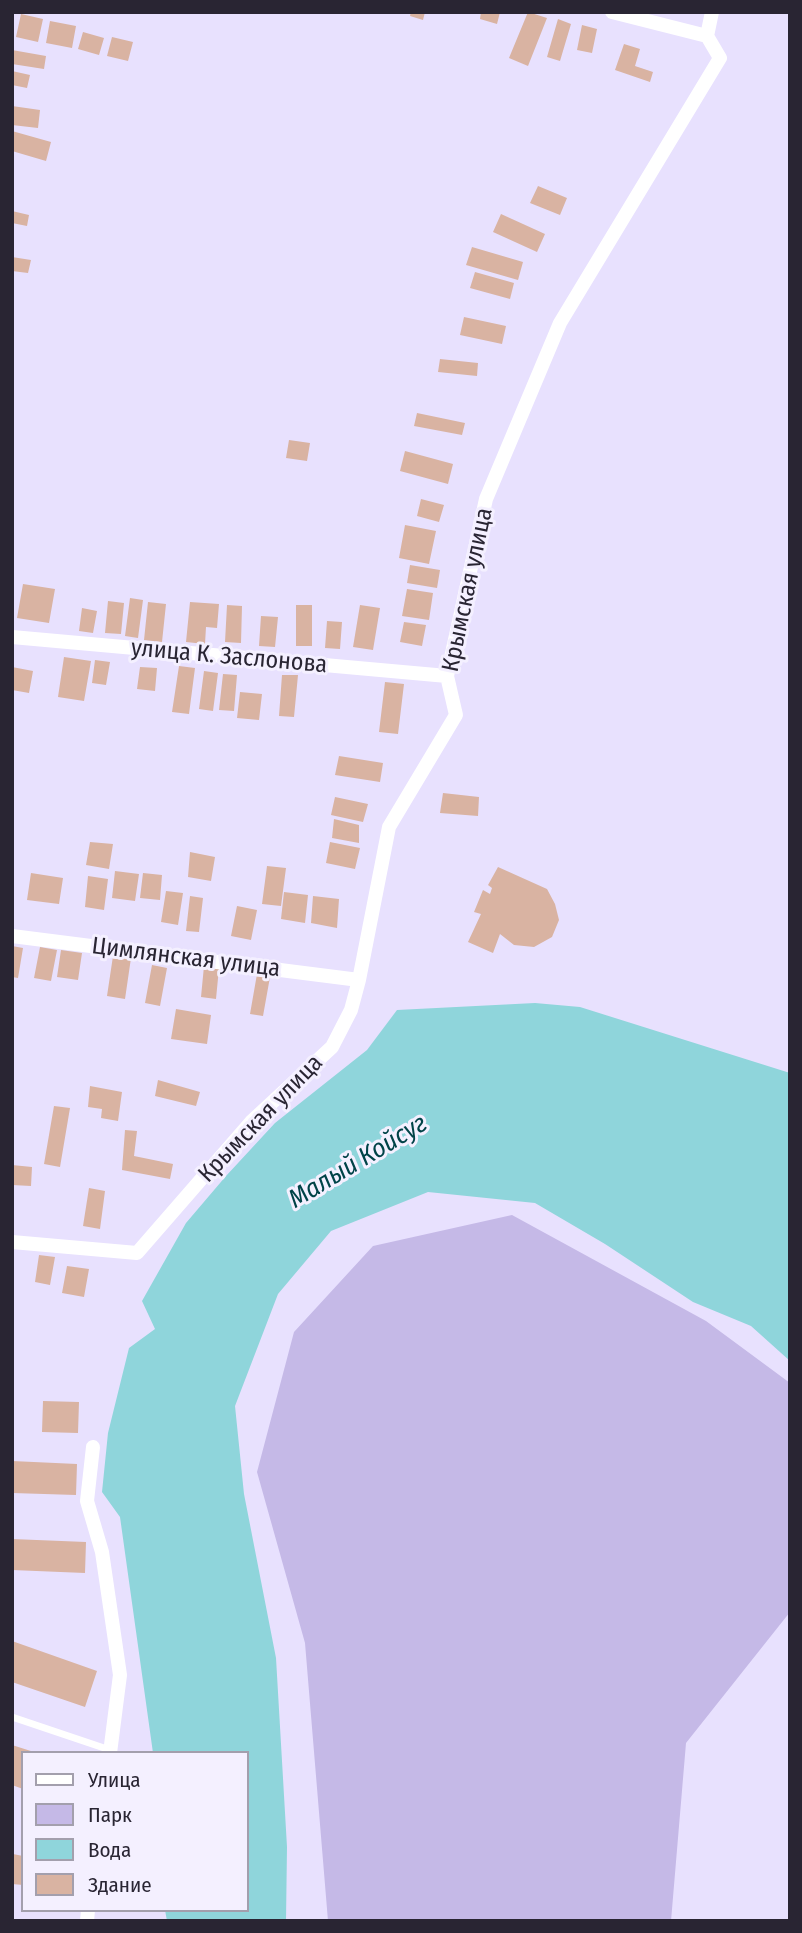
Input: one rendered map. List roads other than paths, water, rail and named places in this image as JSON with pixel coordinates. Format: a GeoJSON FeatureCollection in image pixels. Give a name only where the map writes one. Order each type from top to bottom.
{"type":"FeatureCollection","features":[{"type":"Feature","properties":{"kind":"street"},"geometry":{"type":"LineString","coordinates":[[612,12],[706,36],[712,12]]}},
{"type":"Feature","properties":{"kind":"street","name":"Крымская улица"},"geometry":{"type":"LineString","coordinates":[[12,1242],[137,1253],[251,1122],[332,1047],[351,1010],[359,980],[389,827],[456,715],[447,676],[486,499],[560,323],[720,58],[706,36]]}},
{"type":"Feature","properties":{"kind":"street","name":"улица К. Заслонова"},"geometry":{"type":"LineString","coordinates":[[12,637],[447,676]]}},
{"type":"Feature","properties":{"kind":"street","name":"Цимлянская улица"},"geometry":{"type":"LineString","coordinates":[[12,936],[359,980]]}},
{"type":"Feature","properties":{"kind":"street"},"geometry":{"type":"LineString","coordinates":[[93,1447],[87,1502],[102,1552],[120,1675],[110,1751]]}},
{"type":"Feature","properties":{"kind":"lane"},"geometry":{"type":"LineString","coordinates":[[12,1717],[110,1751]]}},
{"type":"Feature","properties":{"kind":"water","name":"Малый Койсуг"},"geometry":{"type":"Polygon","coordinates":[[[535,1003],[580,1007],[790,1073],[790,1361],[751,1326],[693,1302],[605,1244],[535,1203],[428,1192],[331,1231],[278,1294],[235,1406],[244,1494],[276,1658],[287,1847],[286,1921],[167,1921],[165,1912],[248,1912],[248,1751],[153,1751],[120,1517],[102,1492],[108,1433],[129,1348],[155,1329],[142,1301],[186,1223],[275,1123],[367,1050],[397,1010],[535,1003]]]}}]}
